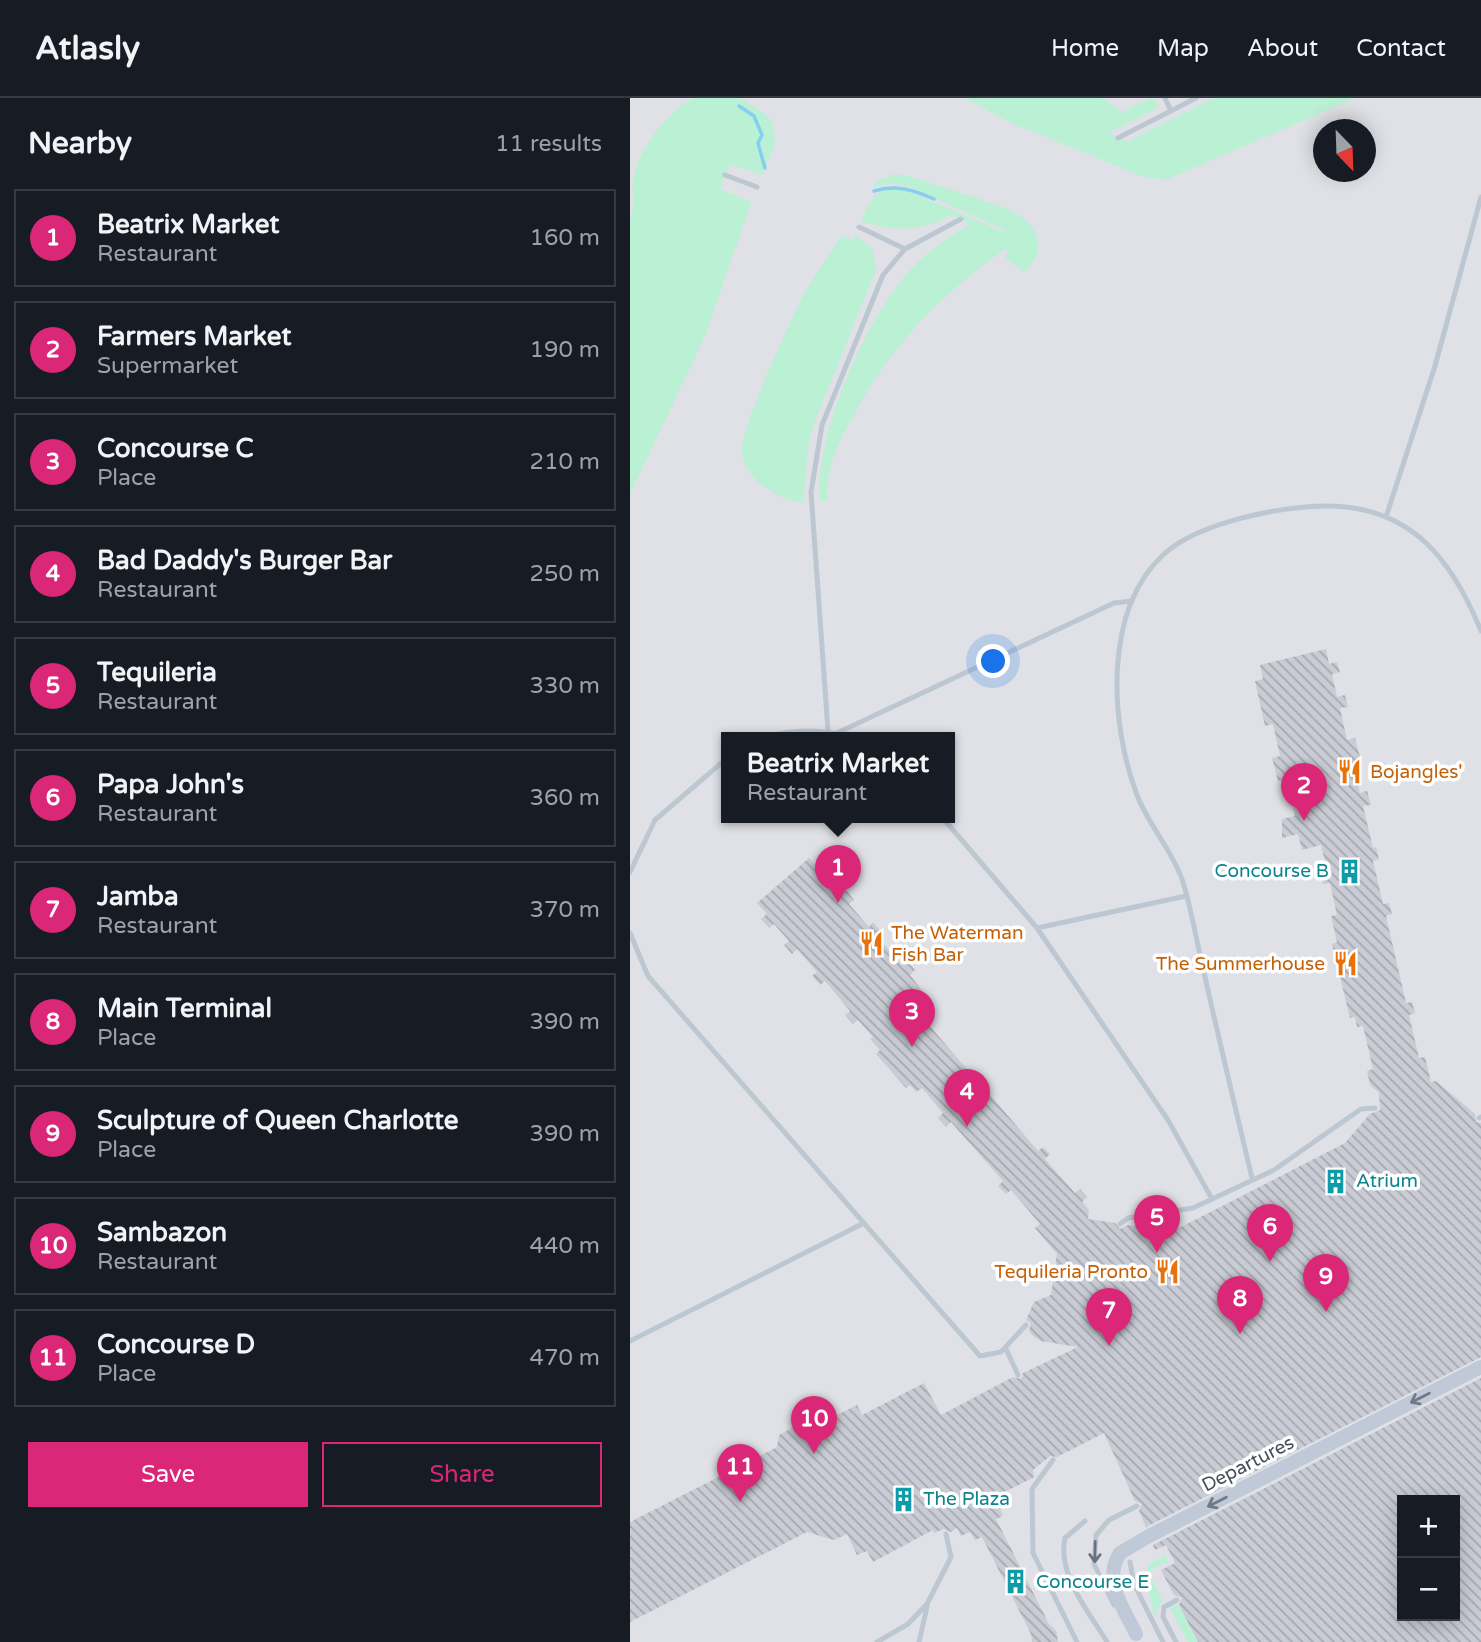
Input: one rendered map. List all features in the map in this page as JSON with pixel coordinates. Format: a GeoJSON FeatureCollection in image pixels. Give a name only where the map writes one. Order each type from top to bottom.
{"type":"FeatureCollection","features":[{"type":"Feature","properties":{"kind":"main road","name":"Departures"},"geometry":{"type":"LineString","coordinates":[[1135,1639],[1112,1581],[1120,1553],[1481,1367]]}},
{"type":"Feature","properties":{"kind":"lane"},"geometry":{"type":"LineString","coordinates":[[1165,98],[1171,111]]}},
{"type":"Feature","properties":{"kind":"lane"},"geometry":{"type":"LineString","coordinates":[[1118,138],[1196,98]]}},
{"type":"Feature","properties":{"kind":"lane"},"geometry":{"type":"LineString","coordinates":[[725,175],[757,187]]}},
{"type":"Feature","properties":{"kind":"lane"},"geometry":{"type":"LineString","coordinates":[[1386,517],[1435,366],[1481,197]]}},
{"type":"Feature","properties":{"kind":"lane"},"geometry":{"type":"LineString","coordinates":[[789,732],[828,732],[812,504],[816,452],[822,425],[883,275],[905,249],[961,219]]}},
{"type":"Feature","properties":{"kind":"lane"},"geometry":{"type":"LineString","coordinates":[[859,227],[905,249]]}},
{"type":"Feature","properties":{"kind":"lane"},"geometry":{"type":"LineString","coordinates":[[1252,1178],[1181,878],[1137,794],[1121,723],[1118,661],[1120,640],[1132,601],[1142,580],[1165,553],[1205,531],[1270,513],[1315,506],[1362,510],[1406,526],[1439,556],[1462,588],[1481,631]]}},
{"type":"Feature","properties":{"kind":"lane"},"geometry":{"type":"LineString","coordinates":[[839,732],[1114,603],[1132,601]]}},
{"type":"Feature","properties":{"kind":"lane"},"geometry":{"type":"LineString","coordinates":[[630,872],[655,820],[721,763]]}},
{"type":"Feature","properties":{"kind":"lane"},"geometry":{"type":"LineString","coordinates":[[947,823],[1037,929],[1168,1120],[1212,1199]]}},
{"type":"Feature","properties":{"kind":"lane"},"geometry":{"type":"LineString","coordinates":[[1037,929],[1186,896]]}},
{"type":"Feature","properties":{"kind":"lane"},"geometry":{"type":"LineString","coordinates":[[630,933],[648,976],[980,1356],[995,1355],[1006,1349],[1026,1325]]}},
{"type":"Feature","properties":{"kind":"lane"},"geometry":{"type":"LineString","coordinates":[[1120,1224],[1128,1218],[1183,1211],[1212,1199],[1298,1156],[1362,1109],[1375,1108]]}},
{"type":"Feature","properties":{"kind":"lane"},"geometry":{"type":"LineString","coordinates":[[630,1342],[864,1223]]}},
{"type":"Feature","properties":{"kind":"lane"},"geometry":{"type":"LineString","coordinates":[[1006,1349],[1018,1375]]}},
{"type":"Feature","properties":{"kind":"lane"},"geometry":{"type":"LineString","coordinates":[[1053,1460],[1032,1489],[1033,1553],[1077,1642]]}},
{"type":"Feature","properties":{"kind":"lane"},"geometry":{"type":"LineString","coordinates":[[1135,1639],[1098,1573],[1093,1551],[1096,1535],[1110,1520],[1137,1506]]}},
{"type":"Feature","properties":{"kind":"lane"},"geometry":{"type":"LineString","coordinates":[[1085,1521],[1065,1538],[1062,1555],[1068,1574],[1107,1642]]}},
{"type":"Feature","properties":{"kind":"lane"},"geometry":{"type":"LineString","coordinates":[[919,1642],[927,1604],[951,1557],[946,1534]]}},
{"type":"Feature","properties":{"kind":"lane"},"geometry":{"type":"LineString","coordinates":[[1130,1562],[1134,1584],[1163,1642]]}},
{"type":"Feature","properties":{"kind":"lane"},"geometry":{"type":"LineString","coordinates":[[1176,1642],[1162,1614],[1164,1607],[1177,1600]]}},
{"type":"Feature","properties":{"kind":"lane"},"geometry":{"type":"LineString","coordinates":[[877,1642],[908,1624],[927,1604]]}},
{"type":"Feature","properties":{"kind":"shaded area"},"geometry":{"type":"Polygon","coordinates":[[[630,98],[1481,98],[1481,1642],[630,1642],[630,98]]]}},
{"type":"Feature","properties":{"kind":"green space"},"geometry":{"type":"Polygon","coordinates":[[[694,98],[740,98],[768,116],[773,126],[775,144],[762,175],[730,164],[720,189],[751,202],[706,334],[630,494],[630,220],[633,182],[637,165],[656,131],[674,112],[694,98]]]}},
{"type":"Feature","properties":{"kind":"green space"},"geometry":{"type":"Polygon","coordinates":[[[965,98],[1103,98],[1122,112],[1151,98],[1158,101],[1156,109],[1108,133],[1127,142],[1214,98],[1355,98],[1166,180],[1144,177],[1011,123],[965,98]]]}},
{"type":"Feature","properties":{"kind":"green space"},"geometry":{"type":"Polygon","coordinates":[[[895,174],[969,195],[1023,218],[1038,238],[1037,253],[1023,272],[1004,256],[1009,252],[1005,249],[960,284],[920,322],[869,388],[835,454],[827,487],[827,499],[820,502],[820,475],[825,444],[835,411],[848,376],[879,313],[914,266],[941,243],[970,224],[951,215],[918,227],[873,225],[861,221],[871,201],[885,190],[900,188],[1004,232],[1005,230],[910,187],[892,183],[872,187],[878,180],[895,174]]]}},
{"type":"Feature","properties":{"kind":"green space"},"geometry":{"type":"Polygon","coordinates":[[[855,235],[873,249],[876,270],[809,440],[803,503],[773,492],[755,479],[744,462],[744,439],[768,371],[806,290],[841,236],[853,240],[855,235]]]}},
{"type":"Feature","properties":{"kind":"green space"},"geometry":{"type":"Polygon","coordinates":[[[1165,1555],[1170,1565],[1165,1562],[1148,1572],[1163,1601],[1158,1607],[1156,1619],[1144,1575],[1150,1563],[1165,1555]]]}},
{"type":"Feature","properties":{"kind":"green space"},"geometry":{"type":"Polygon","coordinates":[[[1178,1604],[1198,1642],[1188,1642],[1170,1608],[1178,1604]]]}},
{"type":"Feature","properties":{"kind":"building"},"geometry":{"type":"Polygon","coordinates":[[[1326,649],[1329,664],[1337,662],[1340,672],[1332,674],[1337,697],[1345,695],[1348,707],[1340,708],[1347,740],[1355,738],[1361,761],[1353,763],[1360,793],[1367,791],[1371,805],[1363,806],[1373,848],[1376,847],[1379,859],[1373,861],[1383,904],[1389,903],[1392,914],[1386,916],[1406,1003],[1412,1002],[1415,1013],[1409,1015],[1419,1058],[1425,1057],[1431,1082],[1436,1081],[1475,1114],[1476,1122],[1481,1123],[1481,1357],[1146,1527],[1139,1511],[1142,1504],[1135,1501],[1104,1433],[1057,1457],[1050,1456],[1033,1470],[1034,1477],[995,1497],[1003,1516],[996,1519],[1049,1624],[1056,1631],[1058,1642],[1032,1642],[1031,1634],[982,1537],[975,1540],[970,1532],[961,1536],[957,1528],[951,1532],[944,1529],[934,1533],[933,1530],[873,1562],[867,1551],[857,1555],[847,1534],[834,1540],[807,1532],[630,1622],[630,1522],[777,1447],[779,1435],[795,1426],[806,1431],[857,1405],[862,1415],[924,1383],[941,1415],[1013,1377],[1021,1379],[1023,1373],[1078,1347],[1041,1341],[1029,1330],[1031,1323],[1026,1320],[1034,1302],[1051,1295],[1057,1254],[1035,1228],[1040,1224],[1011,1190],[1006,1194],[998,1186],[1003,1181],[951,1122],[946,1127],[938,1118],[943,1113],[922,1088],[916,1092],[910,1085],[906,1088],[876,1054],[880,1050],[870,1039],[873,1037],[858,1020],[853,1024],[845,1015],[850,1011],[825,981],[820,985],[812,976],[817,972],[797,949],[792,954],[784,945],[789,941],[774,924],[769,928],[761,919],[767,914],[757,903],[809,858],[818,869],[823,865],[831,874],[827,878],[841,895],[846,890],[854,900],[849,904],[869,927],[873,922],[881,932],[877,936],[902,965],[907,961],[915,970],[910,975],[924,993],[916,1001],[926,1013],[922,1017],[978,1082],[983,1078],[990,1086],[986,1090],[1038,1151],[1043,1147],[1050,1154],[1045,1159],[1075,1193],[1080,1189],[1087,1197],[1082,1202],[1089,1210],[1088,1219],[1115,1223],[1120,1229],[1128,1225],[1167,1231],[1179,1228],[1345,1143],[1370,1114],[1380,1110],[1379,1093],[1370,1085],[1367,1071],[1373,1069],[1363,1026],[1357,1027],[1355,1017],[1350,1018],[1332,944],[1337,942],[1331,916],[1337,915],[1330,883],[1323,884],[1320,871],[1327,870],[1321,845],[1302,850],[1298,834],[1282,838],[1282,819],[1295,816],[1286,779],[1278,781],[1272,758],[1280,756],[1273,724],[1265,726],[1255,681],[1263,679],[1260,665],[1326,649]]]}},
{"type":"Feature","properties":{"kind":"building"},"geometry":{"type":"Polygon","coordinates":[[[1481,1378],[1481,1642],[1198,1642],[1179,1605],[1182,1598],[1174,1595],[1161,1570],[1175,1563],[1166,1545],[1155,1550],[1153,1545],[1481,1378]]]}},
{"type":"Feature","properties":{"kind":"waterway"},"geometry":{"type":"LineString","coordinates":[[739,106],[754,116],[762,135],[758,143],[765,168]]}},
{"type":"Feature","properties":{"kind":"waterway"},"geometry":{"type":"LineString","coordinates":[[874,191],[904,189],[934,199]]}},
{"type":"Feature","properties":{"kind":"place","name":"Bojangles'"},"geometry":{"type":"Point","coordinates":[1350,772]}},
{"type":"Feature","properties":{"kind":"place","name":"Farmers Market"},"geometry":{"type":"Point","coordinates":[1304,821]}},
{"type":"Feature","properties":{"kind":"place","name":"Concourse B"},"geometry":{"type":"Point","coordinates":[1349,871]}},
{"type":"Feature","properties":{"kind":"place","name":"Beatrix Market"},"geometry":{"type":"Point","coordinates":[838,903]}},
{"type":"Feature","properties":{"kind":"place","name":"The Waterman Fish Bar"},"geometry":{"type":"Point","coordinates":[871,944]}},
{"type":"Feature","properties":{"kind":"place","name":"The Summerhouse"},"geometry":{"type":"Point","coordinates":[1345,964]}},
{"type":"Feature","properties":{"kind":"place","name":"Concourse C"},"geometry":{"type":"Point","coordinates":[912,1047]}},
{"type":"Feature","properties":{"kind":"place","name":"Bad Daddy's Burger Bar"},"geometry":{"type":"Point","coordinates":[967,1127]}},
{"type":"Feature","properties":{"kind":"place","name":"Atrium"},"geometry":{"type":"Point","coordinates":[1336,1181]}},
{"type":"Feature","properties":{"kind":"place","name":"Tequileria"},"geometry":{"type":"Point","coordinates":[1157,1253]}},
{"type":"Feature","properties":{"kind":"place","name":"Papa John's"},"geometry":{"type":"Point","coordinates":[1270,1262]}},
{"type":"Feature","properties":{"kind":"place","name":"Tequileria Pronto"},"geometry":{"type":"Point","coordinates":[1168,1272]}},
{"type":"Feature","properties":{"kind":"place","name":"Sculpture of Queen Charlotte"},"geometry":{"type":"Point","coordinates":[1326,1312]}},
{"type":"Feature","properties":{"kind":"place","name":"Main Terminal"},"geometry":{"type":"Point","coordinates":[1240,1334]}},
{"type":"Feature","properties":{"kind":"place","name":"Jamba"},"geometry":{"type":"Point","coordinates":[1109,1346]}},
{"type":"Feature","properties":{"kind":"place","name":"Sambazon"},"geometry":{"type":"Point","coordinates":[814,1454]}},
{"type":"Feature","properties":{"kind":"place","name":"The Plaza"},"geometry":{"type":"Point","coordinates":[903,1499]}},
{"type":"Feature","properties":{"kind":"place","name":"Concourse D"},"geometry":{"type":"Point","coordinates":[740,1502]}},
{"type":"Feature","properties":{"kind":"place","name":"Concourse E"},"geometry":{"type":"Point","coordinates":[1016,1582]}}]}
